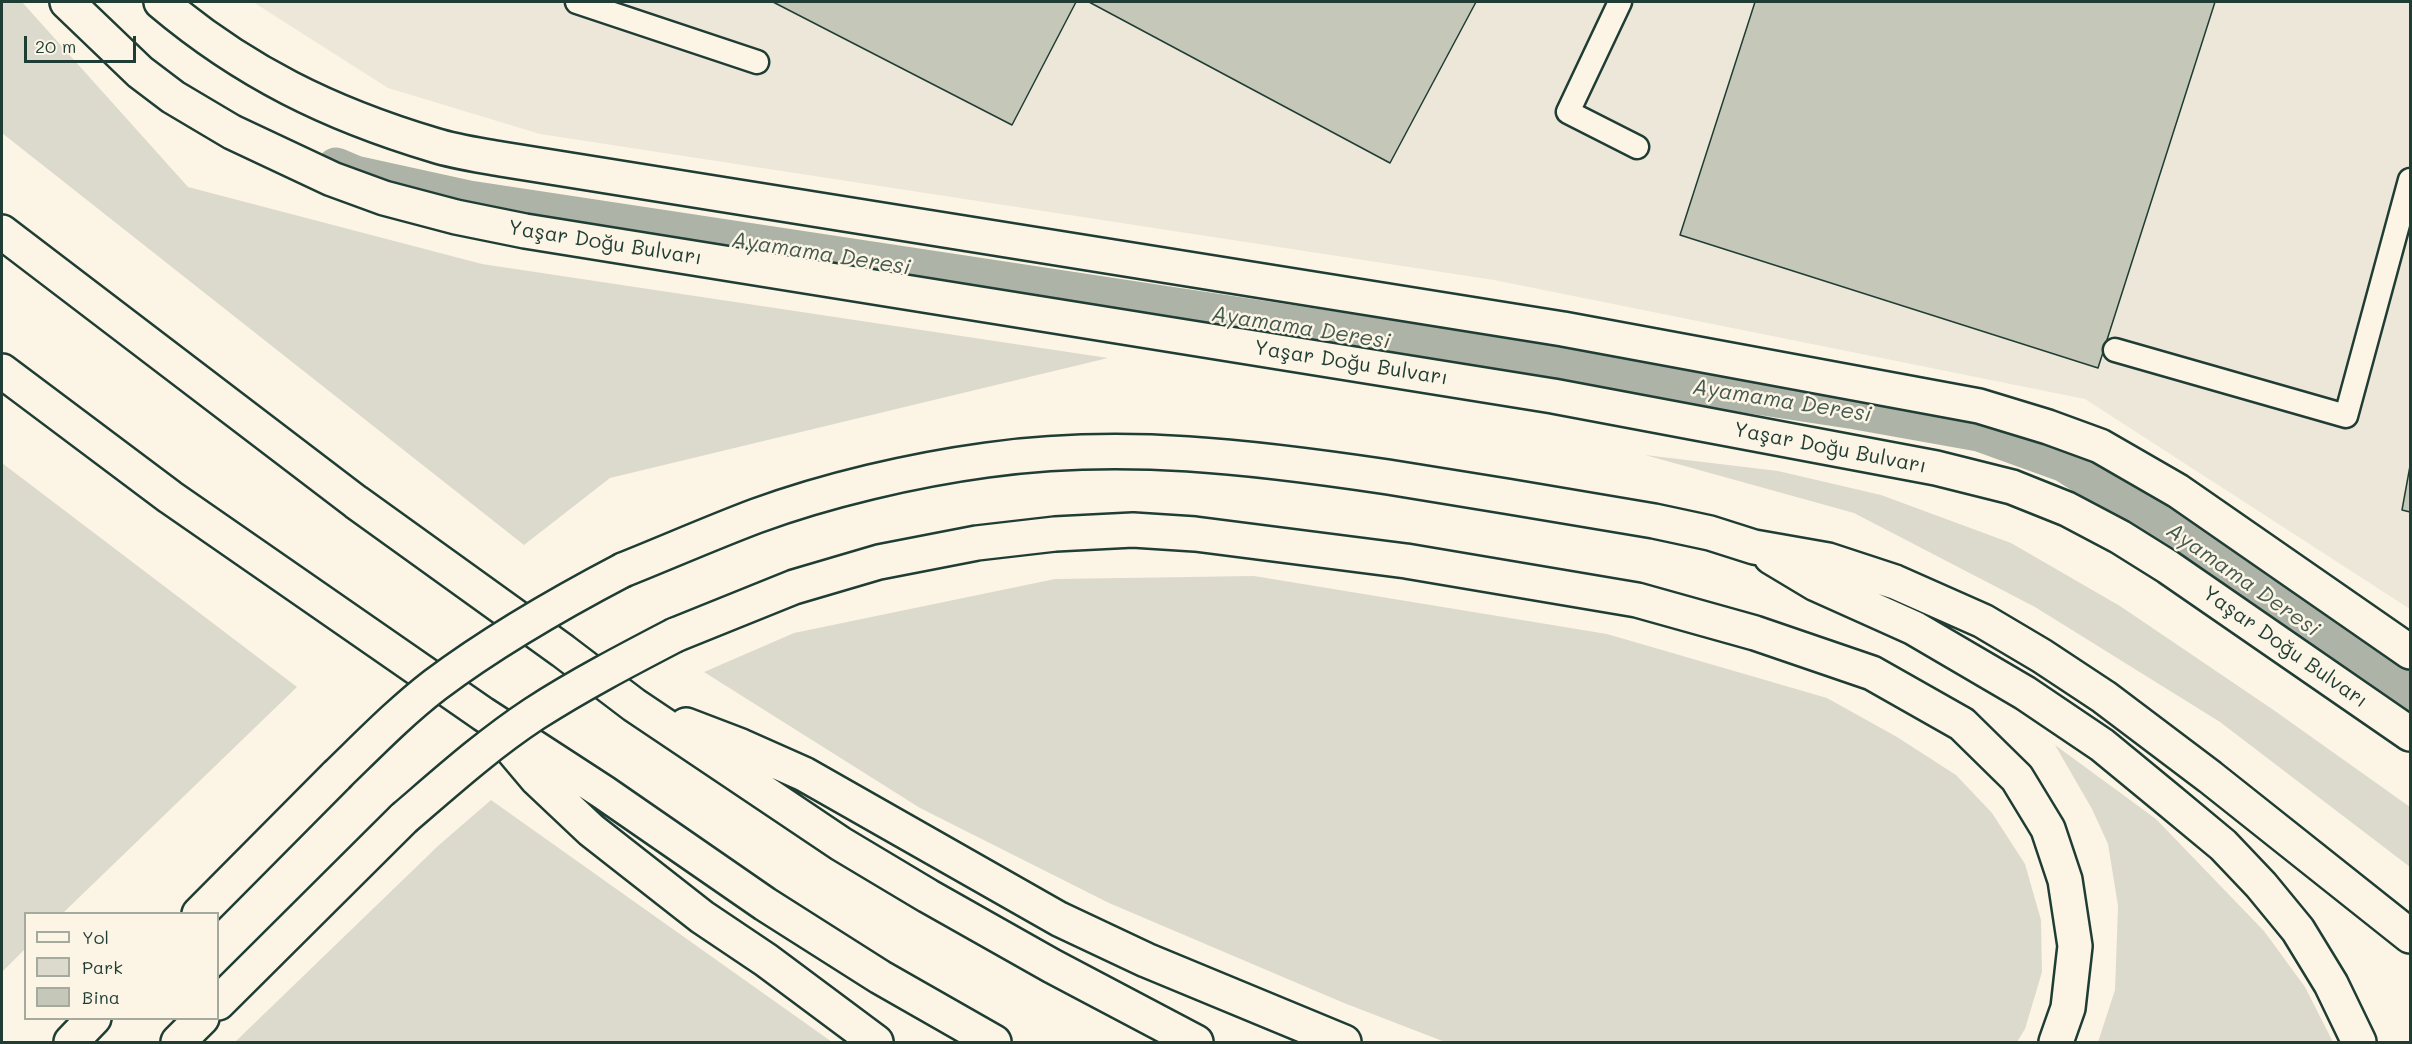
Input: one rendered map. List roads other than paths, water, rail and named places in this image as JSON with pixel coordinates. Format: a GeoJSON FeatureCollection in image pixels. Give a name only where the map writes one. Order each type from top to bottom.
{"type":"FeatureCollection","features":[{"type":"Feature","properties":{"kind":"main road","name":"Yaşar Doğu Bulvarı"},"geometry":{"type":"LineString","coordinates":[[67,2],[140,72],[173,97],[232,132],[332,179],[384,198],[456,217],[525,231],[1553,396],[1936,468],[2012,487],[2067,509],[2120,537],[2168,567],[2410,734]]}},
{"type":"Feature","properties":{"kind":"main road"},"geometry":{"type":"LineString","coordinates":[[161,2],[226,52],[266,77],[368,124],[436,146],[501,159],[1563,329],[1989,409],[2100,446],[2178,491],[2410,652]]}},
{"type":"Feature","properties":{"kind":"main road"},"geometry":{"type":"LineString","coordinates":[[2,232],[356,502],[634,705],[841,844],[918,891],[1052,966],[1196,1042]]}},
{"type":"Feature","properties":{"kind":"main road"},"geometry":{"type":"LineString","coordinates":[[2,371],[170,497],[483,714],[603,792],[765,904],[880,977],[994,1042]]}},
{"type":"Feature","properties":{"kind":"main road"},"geometry":{"type":"LineString","coordinates":[[201,912],[393,720],[434,686],[490,646],[560,603],[624,570],[757,516],[824,495],[901,476],[987,460],[1137,450],[1286,462],[1654,521],[1710,533],[1754,547],[1828,560],[1895,582],[1983,621],[2042,656],[2104,698],[2210,777],[2410,936]]}},
{"type":"Feature","properties":{"kind":"main road"},"geometry":{"type":"LineString","coordinates":[[219,1002],[404,818],[468,763],[534,714],[675,635],[794,587],[879,562],[977,543],[1044,535],[1133,530],[1195,534],[1406,561],[1637,600],[1755,633],[1872,673],[1962,724],[2017,778],[2048,829],[2065,880],[2075,946],[2068,1008],[2056,1042]]}},
{"type":"Feature","properties":{"kind":"main road"},"geometry":{"type":"LineString","coordinates":[[1754,547],[1816,584],[1914,628],[2025,693],[2102,745],[2223,845],[2261,885],[2298,930],[2331,984],[2359,1042]]}},
{"type":"Feature","properties":{"kind":"main road"},"geometry":{"type":"LineString","coordinates":[[634,705],[741,746],[804,774],[1059,919],[1146,960],[1344,1042]]}},
{"type":"Feature","properties":{"kind":"main road"},"geometry":{"type":"LineString","coordinates":[[483,714],[537,779],[591,830],[693,910],[766,960],[876,1042]]}},
{"type":"Feature","properties":{"kind":"main road"},"geometry":{"type":"LineString","coordinates":[[71,1042],[92,1020]]}},
{"type":"Feature","properties":{"kind":"main road"},"geometry":{"type":"LineString","coordinates":[[178,1042],[200,1020]]}},
{"type":"Feature","properties":{"kind":"lane"},"geometry":{"type":"LineString","coordinates":[[577,2],[757,62]]}},
{"type":"Feature","properties":{"kind":"lane"},"geometry":{"type":"LineString","coordinates":[[1620,2],[1568,112],[1637,147]]}},
{"type":"Feature","properties":{"kind":"lane"},"geometry":{"type":"LineString","coordinates":[[2115,350],[2346,416],[2410,180]]}},
{"type":"Feature","properties":{"kind":"waterway","name":"Ayamama Deresi"},"geometry":{"type":"LineString","coordinates":[[336,167],[355,175],[469,200],[1856,410],[1979,432],[2065,463],[2171,530],[2410,695]]}}]}
